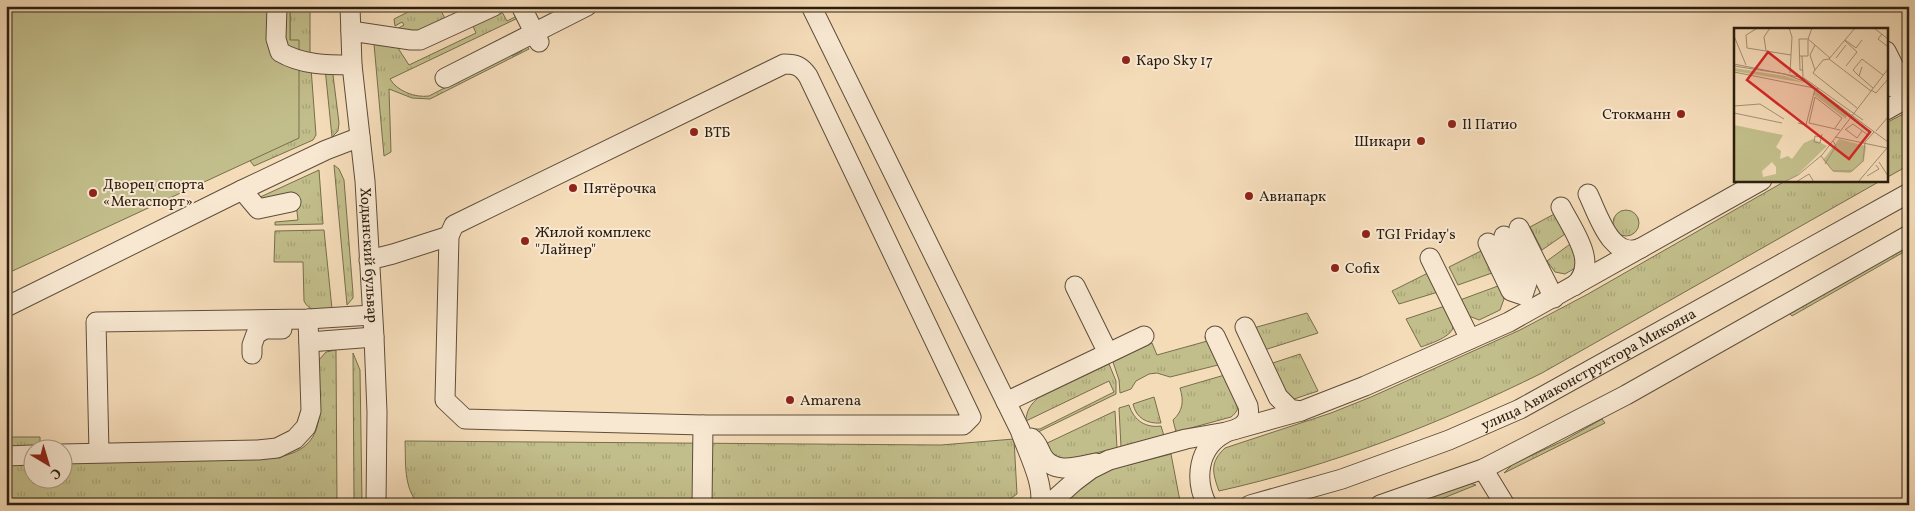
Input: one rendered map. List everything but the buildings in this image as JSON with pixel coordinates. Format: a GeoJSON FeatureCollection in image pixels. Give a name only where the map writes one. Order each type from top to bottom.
{"type":"FeatureCollection","features":[{"type":"Feature","properties":{"kind":"street"},"geometry":{"type":"LineString","coordinates":[[277,6],[276,39],[280,52],[290,57],[321,66],[352,65]]}},
{"type":"Feature","properties":{"kind":"street","name":"Ходынский бульвар"},"geometry":{"type":"LineString","coordinates":[[350,6],[352,65],[365,180],[374,337],[377,412],[376,505]]}},
{"type":"Feature","properties":{"kind":"street"},"geometry":{"type":"LineString","coordinates":[[351,31],[420,40],[494,6]]}},
{"type":"Feature","properties":{"kind":"street"},"geometry":{"type":"LineString","coordinates":[[445,78],[537,38],[587,6]]}},
{"type":"Feature","properties":{"kind":"street"},"geometry":{"type":"LineString","coordinates":[[811,6],[1020,430],[1040,484],[1040,505]]}},
{"type":"Feature","properties":{"kind":"street"},"geometry":{"type":"LineString","coordinates":[[522,7],[537,38]]}},
{"type":"Feature","properties":{"kind":"street"},"geometry":{"type":"LineString","coordinates":[[1888,54],[1899,77],[1896,96]]}},
{"type":"Feature","properties":{"kind":"street"},"geometry":{"type":"LineString","coordinates":[[784,64],[795,64],[803,69],[808,76],[971,417],[962,425],[704,425],[465,419],[445,400],[449,236],[454,225],[464,219],[784,64]]}},
{"type":"Feature","properties":{"kind":"street"},"geometry":{"type":"LineString","coordinates":[[6,307],[242,190],[326,150],[360,137]]}},
{"type":"Feature","properties":{"kind":"street"},"geometry":{"type":"LineString","coordinates":[[1020,430],[1035,440],[1043,457],[1049,464],[1056,468],[1078,467],[1186,439],[1237,429],[1296,412],[1365,386],[1470,339],[1527,302],[1554,298],[1760,181]]}},
{"type":"Feature","properties":{"kind":"street"},"geometry":{"type":"LineString","coordinates":[[242,190],[258,209],[290,202]]}},
{"type":"Feature","properties":{"kind":"street","name":"улица Авиаконструктора Микояна"},"geometry":{"type":"LineString","coordinates":[[1250,505],[1342,479],[1449,440],[1520,409],[1909,193]]}},
{"type":"Feature","properties":{"kind":"street"},"geometry":{"type":"LineString","coordinates":[[1578,284],[1594,272],[1596,257],[1574,201],[1612,242],[1624,250],[1636,251]]}},
{"type":"Feature","properties":{"kind":"street"},"geometry":{"type":"LineString","coordinates":[[1380,505],[1483,469],[1626,395],[1909,235]]}},
{"type":"Feature","properties":{"kind":"street"},"geometry":{"type":"LineString","coordinates":[[369,260],[449,236]]}},
{"type":"Feature","properties":{"kind":"street"},"geometry":{"type":"LineString","coordinates":[[1527,302],[1527,282],[1504,236],[1554,298]]}},
{"type":"Feature","properties":{"kind":"street"},"geometry":{"type":"LineString","coordinates":[[1430,258],[1470,339]]}},
{"type":"Feature","properties":{"kind":"street"},"geometry":{"type":"LineString","coordinates":[[1075,286],[1108,353]]}},
{"type":"Feature","properties":{"kind":"street"},"geometry":{"type":"LineString","coordinates":[[252,354],[252,344],[256,334],[265,329],[308,330],[372,316]]}},
{"type":"Feature","properties":{"kind":"street"},"geometry":{"type":"LineString","coordinates":[[98,452],[96,322],[308,330],[374,337]]}},
{"type":"Feature","properties":{"kind":"street"},"geometry":{"type":"LineString","coordinates":[[72,453],[258,450],[277,448],[295,439],[306,427],[311,412],[308,330]]}},
{"type":"Feature","properties":{"kind":"street"},"geometry":{"type":"LineString","coordinates":[[1207,505],[1200,490],[1199,481],[1202,457],[1216,438],[1257,420],[1259,408],[1230,331],[1278,398],[1296,412]]}},
{"type":"Feature","properties":{"kind":"street"},"geometry":{"type":"LineString","coordinates":[[1006,402],[1144,336]]}},
{"type":"Feature","properties":{"kind":"street"},"geometry":{"type":"LineString","coordinates":[[702,505],[704,425]]}},
{"type":"Feature","properties":{"kind":"street"},"geometry":{"type":"LineString","coordinates":[[6,456],[22,455]]}},
{"type":"Feature","properties":{"kind":"street"},"geometry":{"type":"LineString","coordinates":[[1048,505],[1086,473],[1109,460]]}},
{"type":"Feature","properties":{"kind":"street"},"geometry":{"type":"LineString","coordinates":[[1483,469],[1505,505]]}},
{"type":"Feature","properties":{"kind":"green space","name":"Дворец спорта «Мегаспорт»"},"geometry":{"type":"Polygon","coordinates":[[[6,6],[290,6],[290,40],[299,40],[299,138],[6,274],[6,6]]]}},
{"type":"Feature","properties":{"kind":"green space"},"geometry":{"type":"Polygon","coordinates":[[[290,6],[310,6],[310,53],[298,54],[290,40],[290,6]]]}},
{"type":"Feature","properties":{"kind":"green space"},"geometry":{"type":"Polygon","coordinates":[[[420,6],[439,6],[446,21],[422,33],[395,30],[404,25],[402,22],[395,26],[394,19],[420,6]]]}},
{"type":"Feature","properties":{"kind":"green space"},"geometry":{"type":"Polygon","coordinates":[[[501,10],[507,21],[519,15],[520,17],[390,79],[397,87],[407,93],[429,96],[510,54],[512,56],[522,51],[521,49],[527,46],[529,49],[430,99],[412,98],[389,89],[391,152],[384,156],[374,44],[396,45],[409,65],[476,33],[472,24],[501,10]]]}},
{"type":"Feature","properties":{"kind":"green space"},"geometry":{"type":"Polygon","coordinates":[[[311,68],[316,135],[313,140],[254,166],[248,158],[294,69],[311,68]]]}},
{"type":"Feature","properties":{"kind":"green space"},"geometry":{"type":"Polygon","coordinates":[[[325,68],[333,75],[339,123],[338,131],[332,137],[325,68]]]}},
{"type":"Feature","properties":{"kind":"green space"},"geometry":{"type":"Polygon","coordinates":[[[1909,111],[1909,165],[1888,177],[1888,122],[1909,111]]]}},
{"type":"Feature","properties":{"kind":"green space"},"geometry":{"type":"Polygon","coordinates":[[[334,165],[339,169],[344,180],[353,293],[353,298],[347,305],[334,165]]]}},
{"type":"Feature","properties":{"kind":"green space"},"geometry":{"type":"Polygon","coordinates":[[[319,170],[323,224],[275,225],[275,222],[298,220],[295,195],[267,203],[256,199],[319,170]]]}},
{"type":"Feature","properties":{"kind":"green space"},"geometry":{"type":"Polygon","coordinates":[[[1785,181],[1880,181],[1542,373],[1503,392],[1384,442],[1302,469],[1219,491],[1214,468],[1217,458],[1225,448],[1331,413],[1371,397],[1520,330],[1588,294],[1785,181]]]}},
{"type":"Feature","properties":{"kind":"green space"},"geometry":{"type":"Polygon","coordinates":[[[1626,210],[1635,214],[1639,223],[1635,232],[1626,236],[1617,232],[1613,223],[1617,214],[1626,210]]]}},
{"type":"Feature","properties":{"kind":"green space"},"geometry":{"type":"Polygon","coordinates":[[[1558,212],[1568,232],[1542,250],[1530,227],[1558,212]]]}},
{"type":"Feature","properties":{"kind":"green space"},"geometry":{"type":"Polygon","coordinates":[[[324,230],[332,309],[316,310],[306,305],[304,301],[303,262],[274,262],[275,231],[324,230]]]}},
{"type":"Feature","properties":{"kind":"green space"},"geometry":{"type":"Polygon","coordinates":[[[1573,242],[1577,267],[1565,274],[1555,272],[1547,261],[1573,242]]]}},
{"type":"Feature","properties":{"kind":"green space"},"geometry":{"type":"Polygon","coordinates":[[[1909,245],[1909,249],[1792,316],[1789,313],[1909,245]]]}},
{"type":"Feature","properties":{"kind":"green space"},"geometry":{"type":"Polygon","coordinates":[[[1481,251],[1492,273],[1458,285],[1449,267],[1481,251]]]}},
{"type":"Feature","properties":{"kind":"green space"},"geometry":{"type":"Polygon","coordinates":[[[1428,273],[1438,292],[1399,304],[1392,291],[1428,273]]]}},
{"type":"Feature","properties":{"kind":"green space"},"geometry":{"type":"Polygon","coordinates":[[[1498,286],[1504,299],[1500,310],[1479,320],[1469,316],[1460,300],[1498,286]]]}},
{"type":"Feature","properties":{"kind":"green space"},"geometry":{"type":"Polygon","coordinates":[[[1445,306],[1452,320],[1453,329],[1441,339],[1421,347],[1406,319],[1445,306]]]}},
{"type":"Feature","properties":{"kind":"green space"},"geometry":{"type":"Polygon","coordinates":[[[1307,313],[1318,333],[1261,351],[1250,329],[1307,313]]]}},
{"type":"Feature","properties":{"kind":"green space"},"geometry":{"type":"Polygon","coordinates":[[[1211,340],[1222,364],[1170,377],[1157,373],[1149,374],[1136,381],[1131,389],[1120,393],[1119,380],[1113,362],[1152,343],[1157,355],[1211,340]]]}},
{"type":"Feature","properties":{"kind":"green space"},"geometry":{"type":"Polygon","coordinates":[[[336,350],[337,505],[6,505],[6,461],[22,461],[22,488],[72,488],[72,460],[273,458],[293,453],[306,445],[314,435],[318,422],[319,408],[319,360],[326,352],[336,350]]]}},
{"type":"Feature","properties":{"kind":"green space"},"geometry":{"type":"Polygon","coordinates":[[[353,353],[360,370],[362,502],[354,502],[353,353]]]}},
{"type":"Feature","properties":{"kind":"green space"},"geometry":{"type":"Polygon","coordinates":[[[1300,354],[1318,391],[1294,399],[1288,398],[1267,365],[1300,354]]]}},
{"type":"Feature","properties":{"kind":"green space"},"geometry":{"type":"Polygon","coordinates":[[[1109,364],[1116,381],[1116,394],[1036,433],[1028,429],[1040,429],[1114,392],[1109,381],[1026,421],[1029,408],[1038,398],[1109,364]]]}},
{"type":"Feature","properties":{"kind":"green space"},"geometry":{"type":"Polygon","coordinates":[[[1228,374],[1238,397],[1239,402],[1236,412],[1231,417],[1176,432],[1173,420],[1182,406],[1180,388],[1228,374]]]}},
{"type":"Feature","properties":{"kind":"green space"},"geometry":{"type":"Polygon","coordinates":[[[1154,397],[1161,423],[1143,419],[1134,409],[1133,404],[1154,397]]]}},
{"type":"Feature","properties":{"kind":"green space"},"geometry":{"type":"Polygon","coordinates":[[[1129,405],[1131,411],[1141,422],[1150,426],[1161,426],[1164,436],[1121,447],[1119,408],[1129,405]]]}},
{"type":"Feature","properties":{"kind":"green space"},"geometry":{"type":"Polygon","coordinates":[[[1115,411],[1117,448],[1057,461],[1043,445],[1115,411]]]}},
{"type":"Feature","properties":{"kind":"green space"},"geometry":{"type":"Polygon","coordinates":[[[1602,419],[1605,423],[1504,473],[1513,464],[1563,441],[1602,419]]]}},
{"type":"Feature","properties":{"kind":"green space"},"geometry":{"type":"Polygon","coordinates":[[[6,437],[40,437],[22,438],[22,450],[6,452],[6,437]]]}},
{"type":"Feature","properties":{"kind":"green space"},"geometry":{"type":"Polygon","coordinates":[[[1014,439],[1017,494],[1001,505],[419,505],[408,483],[405,441],[941,445],[1014,439]]]}},
{"type":"Feature","properties":{"kind":"green space"},"geometry":{"type":"Polygon","coordinates":[[[1171,454],[1180,501],[1158,505],[1061,505],[1096,476],[1112,469],[1171,454]]]}},
{"type":"Feature","properties":{"kind":"green space"},"geometry":{"type":"Polygon","coordinates":[[[1470,483],[1476,485],[1426,505],[1410,505],[1470,483]]]}},
{"type":"Feature","properties":{"kind":"place","name":"Каро Sky 17"},"geometry":{"type":"Point","coordinates":[1126,60]}},
{"type":"Feature","properties":{"kind":"place","name":"Стокманн"},"geometry":{"type":"Point","coordinates":[1681,114]}},
{"type":"Feature","properties":{"kind":"place","name":"Il Патио"},"geometry":{"type":"Point","coordinates":[1452,124]}},
{"type":"Feature","properties":{"kind":"place","name":"ВТБ"},"geometry":{"type":"Point","coordinates":[694,132]}},
{"type":"Feature","properties":{"kind":"place","name":"Шикари"},"geometry":{"type":"Point","coordinates":[1421,141]}},
{"type":"Feature","properties":{"kind":"place","name":"Пятёрочка"},"geometry":{"type":"Point","coordinates":[573,188]}},
{"type":"Feature","properties":{"kind":"place","name":"Дворец спорта «Мегаспорт»"},"geometry":{"type":"Point","coordinates":[93,193]}},
{"type":"Feature","properties":{"kind":"place","name":"Авиапарк"},"geometry":{"type":"Point","coordinates":[1249,196]}},
{"type":"Feature","properties":{"kind":"place","name":"TGI Friday's"},"geometry":{"type":"Point","coordinates":[1366,234]}},
{"type":"Feature","properties":{"kind":"place","name":"Жилой комплекс \"Лайнер\""},"geometry":{"type":"Point","coordinates":[525,241]}},
{"type":"Feature","properties":{"kind":"place","name":"Cofix"},"geometry":{"type":"Point","coordinates":[1335,268]}},
{"type":"Feature","properties":{"kind":"place","name":"Amarena"},"geometry":{"type":"Point","coordinates":[790,400]}}]}
